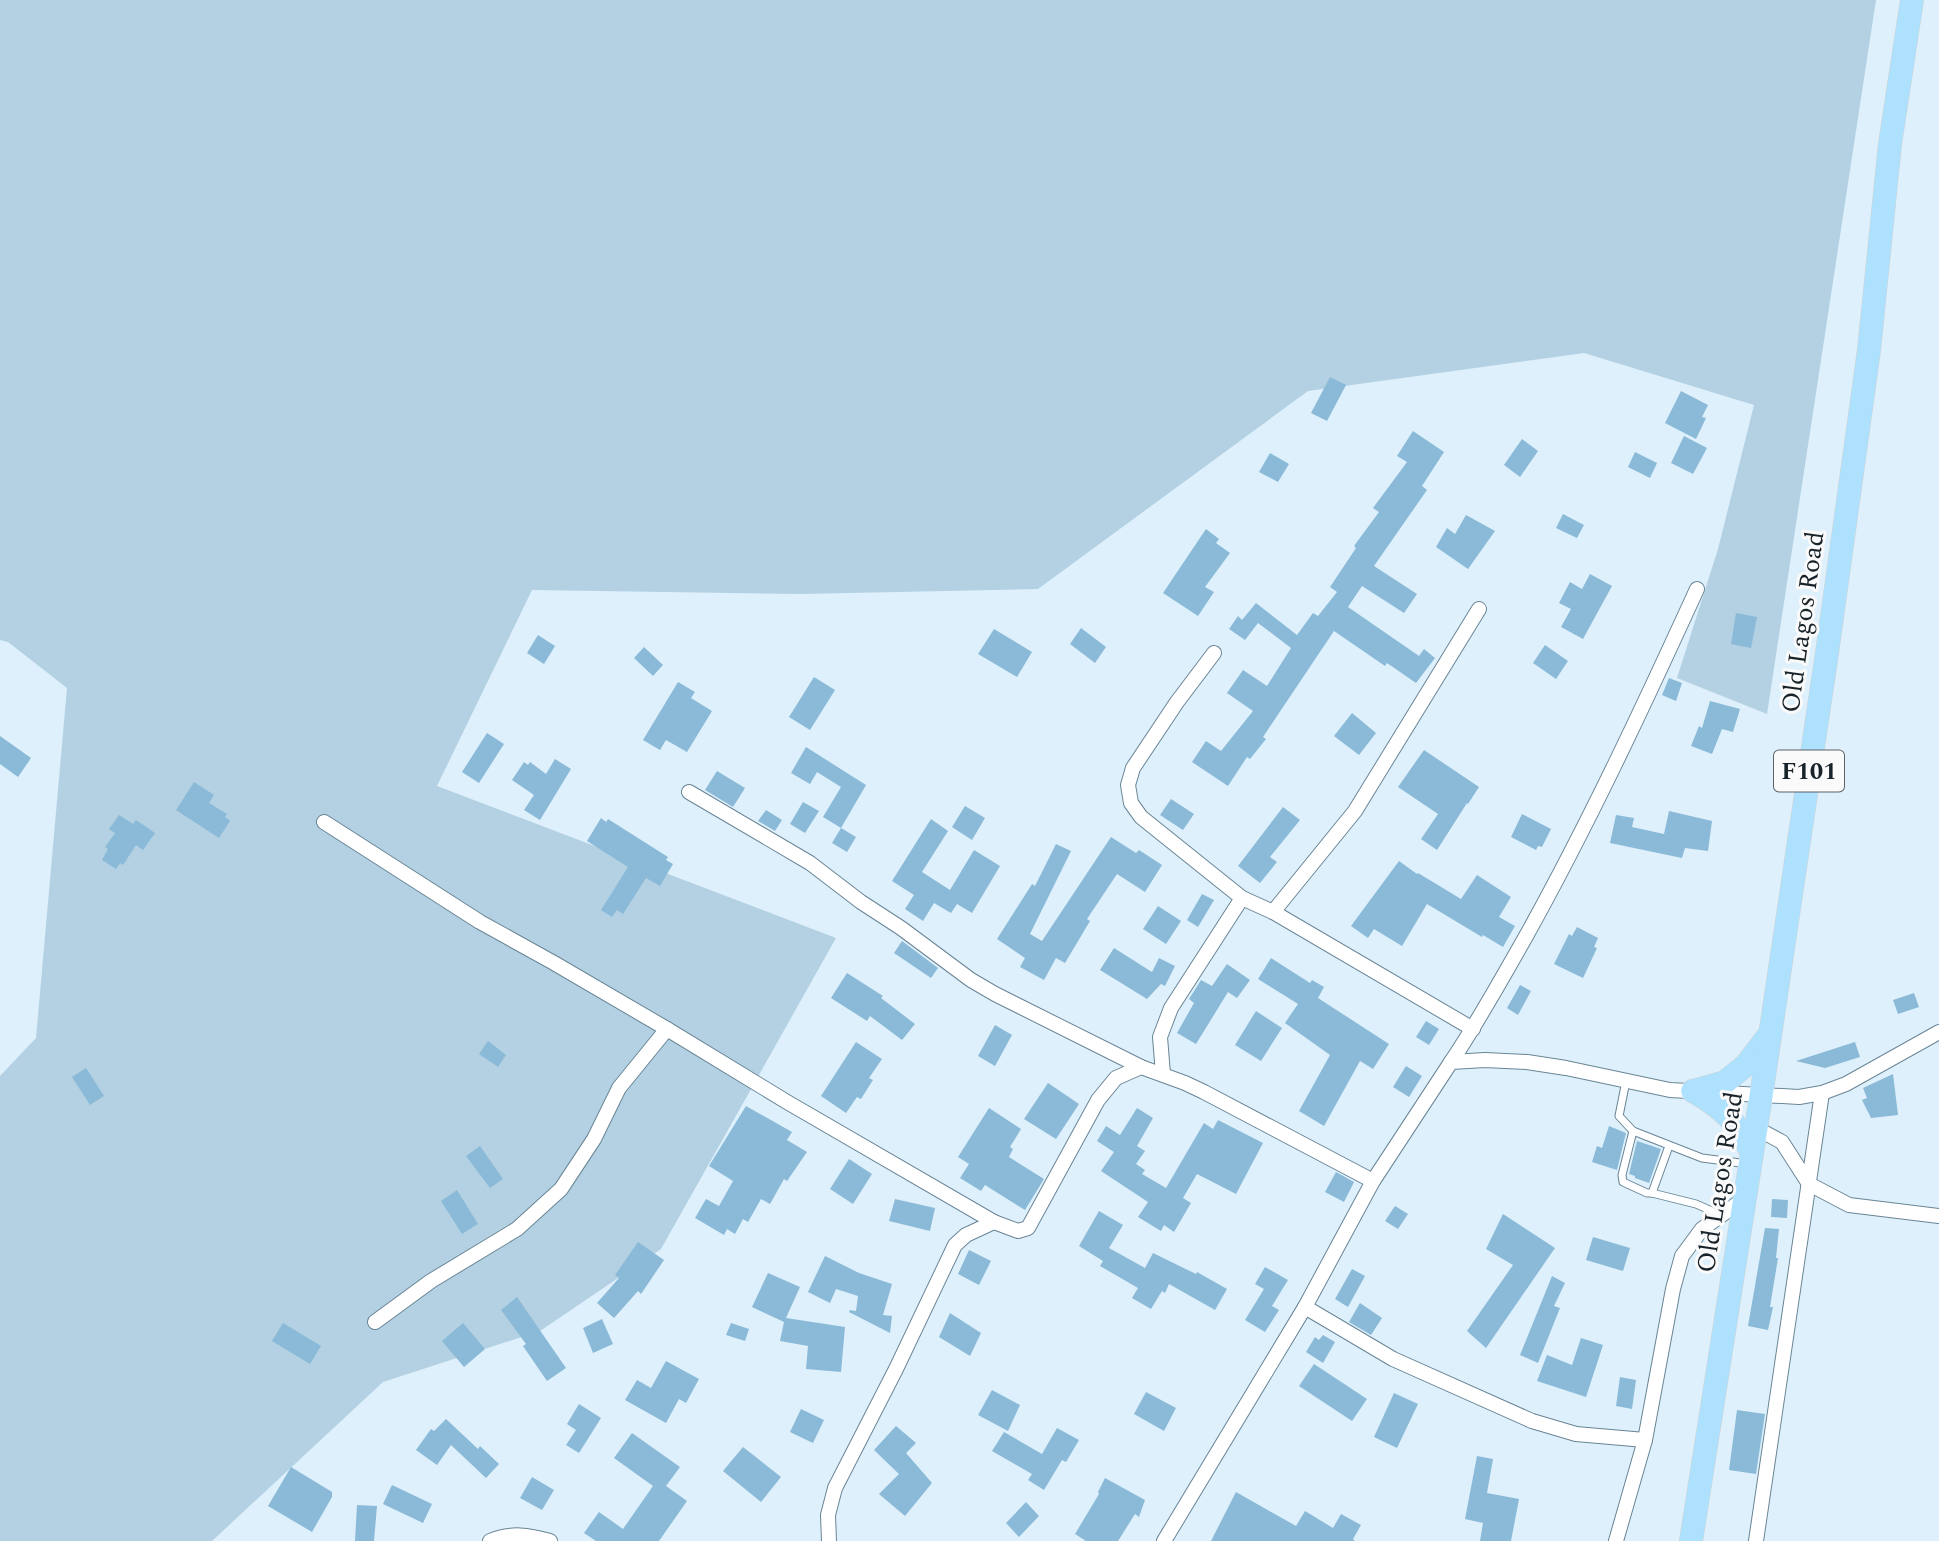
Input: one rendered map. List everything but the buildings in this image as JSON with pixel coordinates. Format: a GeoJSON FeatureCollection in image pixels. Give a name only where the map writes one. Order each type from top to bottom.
{"type":"FeatureCollection","features":[{"type":"Feature","properties":{"kind":"main road","name":"Old Lagos Road"},"geometry":{"type":"LineString","coordinates":[[1691,1541],[1827,653],[1869,350],[1890,144],[1912,0]]}},
{"type":"Feature","properties":{"kind":"main road"},"geometry":{"type":"LineString","coordinates":[[1693,1091],[1725,1082],[1746,1065],[1770,1033]]}},
{"type":"Feature","properties":{"kind":"main road"},"geometry":{"type":"LineString","coordinates":[[1693,1091],[1713,1102],[1742,1133],[1751,1159]]}},
{"type":"Feature","properties":{"kind":"street"},"geometry":{"type":"LineString","coordinates":[[1164,1541],[1305,1307],[1373,1181],[1473,1029],[1554,886],[1697,589]]}},
{"type":"Feature","properties":{"kind":"street"},"geometry":{"type":"LineString","coordinates":[[1273,912],[1355,811],[1479,609]]}},
{"type":"Feature","properties":{"kind":"street"},"geometry":{"type":"LineString","coordinates":[[1214,653],[1133,768],[1128,785],[1131,803],[1141,817],[1242,898],[1273,912],[1473,1029]]}},
{"type":"Feature","properties":{"kind":"street"},"geometry":{"type":"LineString","coordinates":[[689,792],[810,863],[971,980],[995,994],[1140,1068],[1163,1074],[1204,1092],[1373,1181]]}},
{"type":"Feature","properties":{"kind":"street"},"geometry":{"type":"LineString","coordinates":[[324,822],[480,922],[667,1028],[787,1102],[994,1222],[1018,1231],[1028,1228],[1098,1100],[1116,1078],[1140,1068]]}},
{"type":"Feature","properties":{"kind":"street"},"geometry":{"type":"LineString","coordinates":[[1163,1074],[1160,1037],[1171,1007],[1242,898]]}},
{"type":"Feature","properties":{"kind":"street"},"geometry":{"type":"LineString","coordinates":[[375,1322],[431,1281],[517,1229],[561,1189],[594,1139],[619,1088],[667,1028]]}},
{"type":"Feature","properties":{"kind":"street"},"geometry":{"type":"LineString","coordinates":[[1451,1062],[1527,1062],[1670,1090],[1799,1097],[1822,1093],[1846,1084],[1939,1032]]}},
{"type":"Feature","properties":{"kind":"street"},"geometry":{"type":"LineString","coordinates":[[1756,1541],[1822,1093]]}},
{"type":"Feature","properties":{"kind":"street"},"geometry":{"type":"LineString","coordinates":[[1756,1128],[1782,1142],[1810,1184],[1849,1205],[1939,1216]]}},
{"type":"Feature","properties":{"kind":"street"},"geometry":{"type":"LineString","coordinates":[[1616,1541],[1645,1440],[1673,1289],[1682,1256],[1702,1228],[1744,1199]]}},
{"type":"Feature","properties":{"kind":"street"},"geometry":{"type":"LineString","coordinates":[[829,1541],[828,1515],[835,1488],[955,1245],[966,1234],[994,1222]]}},
{"type":"Feature","properties":{"kind":"street"},"geometry":{"type":"LineString","coordinates":[[1305,1307],[1392,1359],[1532,1421],[1576,1434],[1645,1440]]}},
{"type":"Feature","properties":{"kind":"street"},"geometry":{"type":"LineString","coordinates":[[490,1541],[500,1537],[527,1535],[550,1541]]}},
{"type":"Feature","properties":{"kind":"lane"},"geometry":{"type":"LineString","coordinates":[[1626,1080],[1619,1116],[1633,1131],[1709,1160],[1751,1159]]}},
{"type":"Feature","properties":{"kind":"lane"},"geometry":{"type":"LineString","coordinates":[[1633,1131],[1622,1175],[1623,1182],[1647,1193],[1696,1204],[1721,1215]]}},
{"type":"Feature","properties":{"kind":"lane"},"geometry":{"type":"LineString","coordinates":[[1652,1193],[1669,1146]]}},
{"type":"Feature","properties":{"kind":"shaded area"},"geometry":{"type":"Polygon","coordinates":[[[0,0],[1876,0],[1767,714],[1677,678],[1718,549],[1754,405],[1584,353],[1308,391],[1038,589],[801,594],[532,590],[437,786],[836,938],[661,1249],[540,1331],[383,1382],[212,1541],[0,1541],[0,1076],[36,1038],[67,688],[8,642],[0,640],[0,0]]]}}]}
